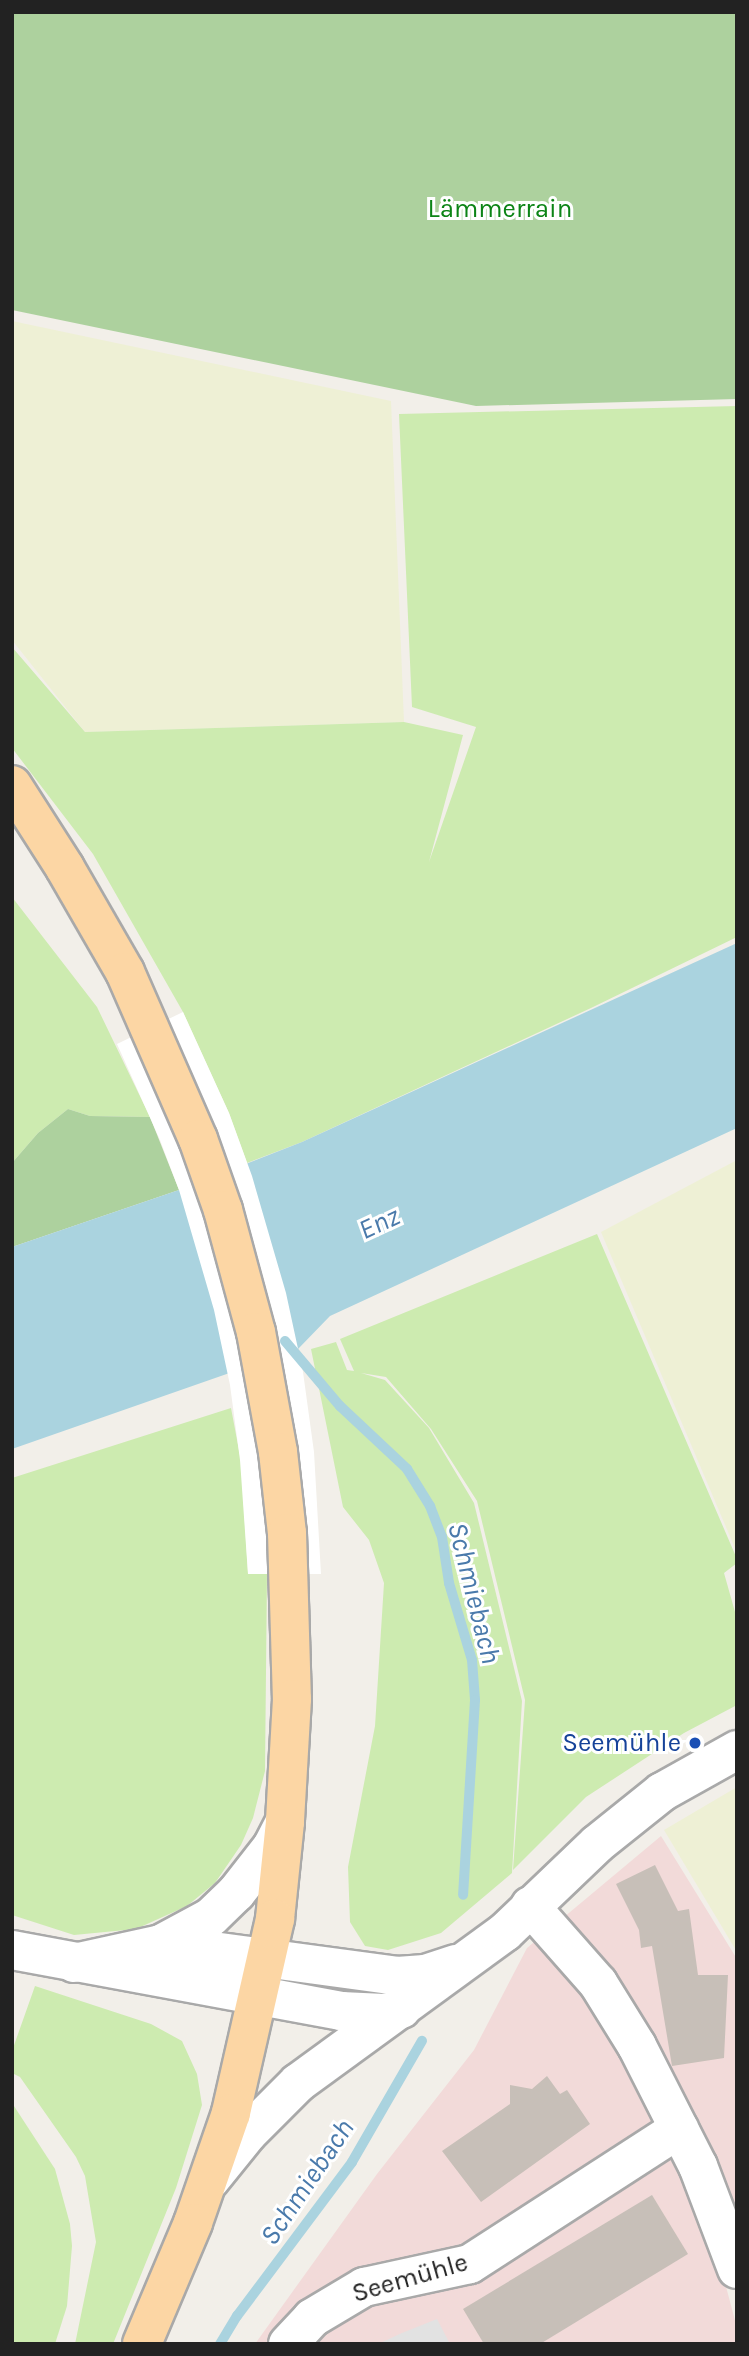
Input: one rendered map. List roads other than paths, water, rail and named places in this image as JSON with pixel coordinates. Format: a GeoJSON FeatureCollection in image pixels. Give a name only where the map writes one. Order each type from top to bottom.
{"type":"FeatureCollection","features":[{"type":"Feature","properties":{"kind":"main road"},"geometry":{"type":"LineString","coordinates":[[12,785],[93,915],[150,1028],[198,1139],[247,1293],[278,1452],[289,1574],[292,1699],[285,1822],[275,1919],[231,2113],[193,2223],[142,2344]]}},
{"type":"Feature","properties":{"kind":"street"},"geometry":{"type":"LineString","coordinates":[[204,2187],[248,2133],[283,2096],[337,2053],[402,2009],[518,1919],[597,1844],[662,1792],[737,1750]]}},
{"type":"Feature","properties":{"kind":"street"},"geometry":{"type":"LineString","coordinates":[[74,1963],[162,1944],[193,1928],[230,1899],[272,1847],[285,1822]]}},
{"type":"Feature","properties":{"kind":"street"},"geometry":{"type":"LineString","coordinates":[[518,1919],[598,1983],[637,2046],[679,2129],[713,2202],[737,2269]]}},
{"type":"Feature","properties":{"kind":"street"},"geometry":{"type":"LineString","coordinates":[[162,1944],[397,1976],[425,1973],[468,1959]]}},
{"type":"Feature","properties":{"kind":"street"},"geometry":{"type":"LineString","coordinates":[[12,1950],[366,2013],[402,2009]]}},
{"type":"Feature","properties":{"kind":"street","name":"Seemühle"},"geometry":{"type":"LineString","coordinates":[[288,2344],[312,2318],[363,2287],[470,2264],[679,2129]]}},
{"type":"Feature","properties":{"kind":"water","name":"Enz"},"geometry":{"type":"Polygon","coordinates":[[[737,943],[737,1128],[330,1316],[298,1349],[12,1449],[12,1247],[179,1190],[302,1142],[737,943]]]}},
{"type":"Feature","properties":{"kind":"waterway","name":"Schmiebach"},"geometry":{"type":"LineString","coordinates":[[285,1341],[340,1406],[407,1469],[430,1506],[442,1537],[449,1583],[472,1660],[475,1700],[463,1895]]}},
{"type":"Feature","properties":{"kind":"waterway","name":"Schmiebach"},"geometry":{"type":"LineString","coordinates":[[220,2344],[237,2316],[352,2162],[422,2041]]}},
{"type":"Feature","properties":{"kind":"place","name":"Seemühle"},"geometry":{"type":"Point","coordinates":[695,1743]}},
{"type":"Feature","properties":{"kind":"park label","name":"Lämmerrain"},"geometry":{"type":"Point","coordinates":[500,209]}}]}
